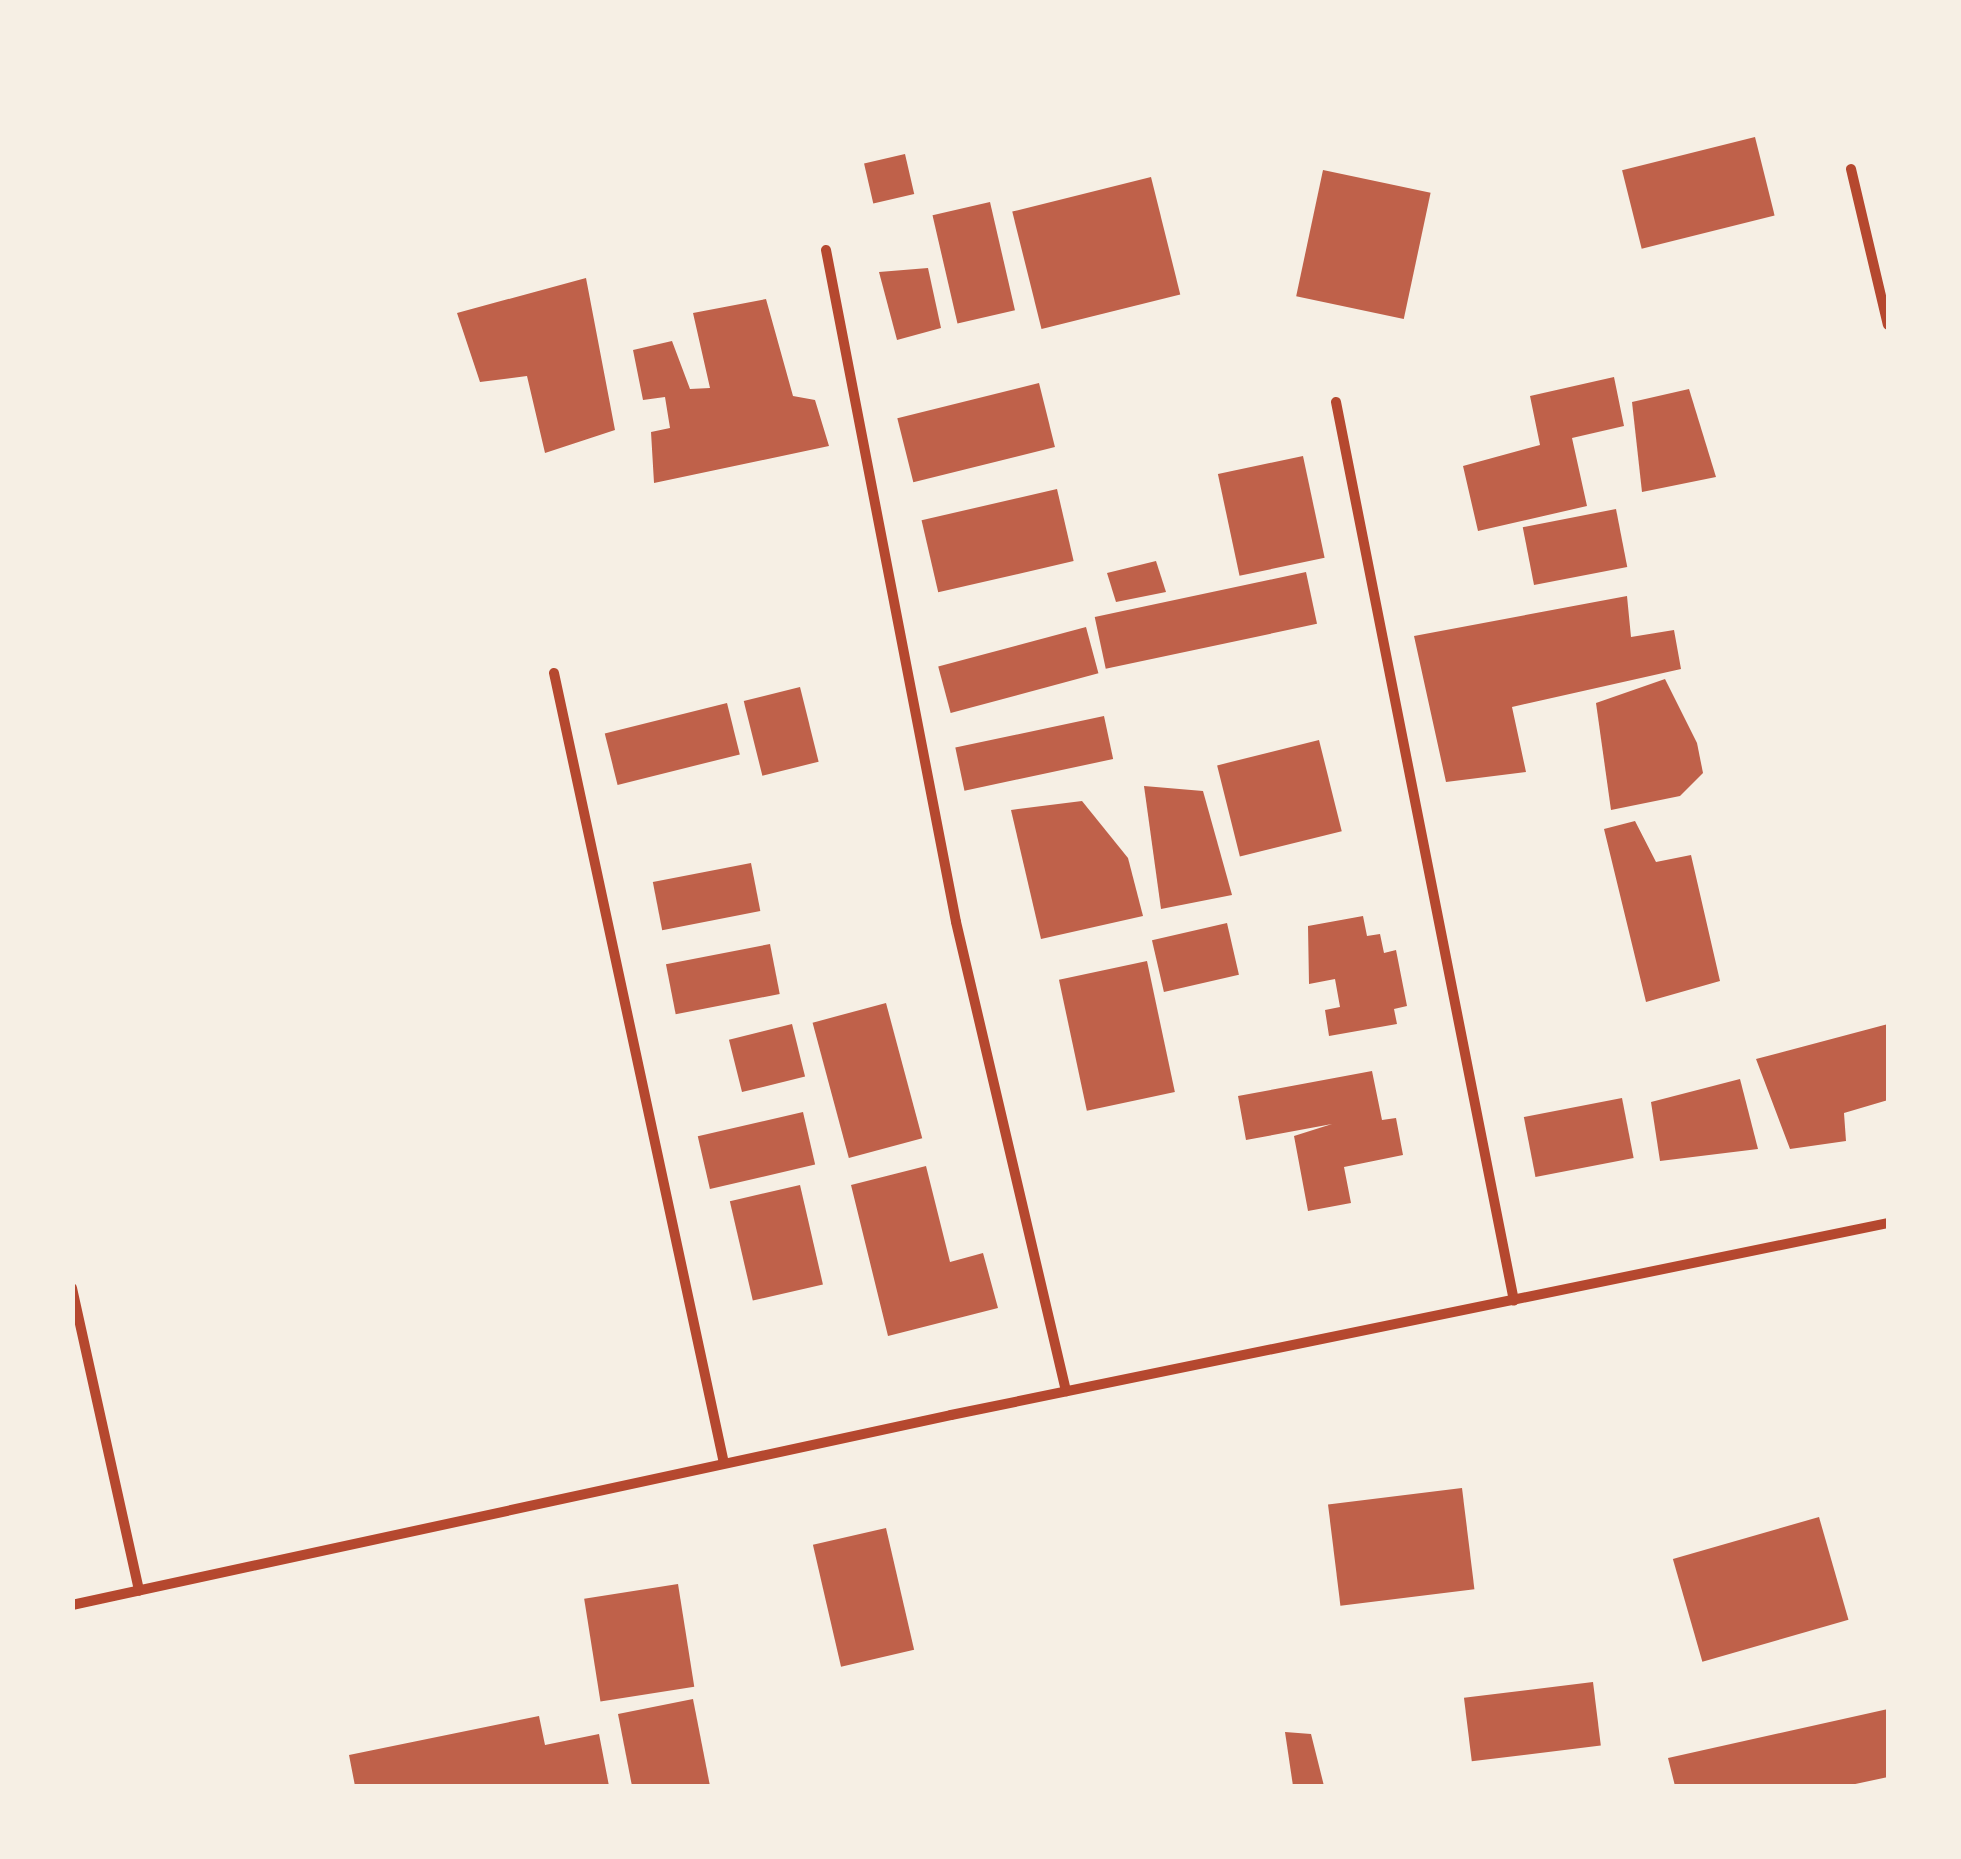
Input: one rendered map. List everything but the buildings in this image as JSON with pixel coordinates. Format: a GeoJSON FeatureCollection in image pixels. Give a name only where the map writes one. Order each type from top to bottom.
{"type":"FeatureCollection","features":[{"type":"Feature","properties":{"kind":"street"},"geometry":{"type":"LineString","coordinates":[[1851,169],[1888,325]]}},
{"type":"Feature","properties":{"kind":"street"},"geometry":{"type":"LineString","coordinates":[[826,250],[956,922],[1066,1392]]}},
{"type":"Feature","properties":{"kind":"street"},"geometry":{"type":"LineString","coordinates":[[1336,402],[1514,1300]]}},
{"type":"Feature","properties":{"kind":"street"},"geometry":{"type":"LineString","coordinates":[[554,673],[724,1464]]}},
{"type":"Feature","properties":{"kind":"street"},"geometry":{"type":"LineString","coordinates":[[72,1605],[1066,1392],[1888,1223]]}},
{"type":"Feature","properties":{"kind":"street"},"geometry":{"type":"LineString","coordinates":[[72,1288],[139,1591]]}}]}
